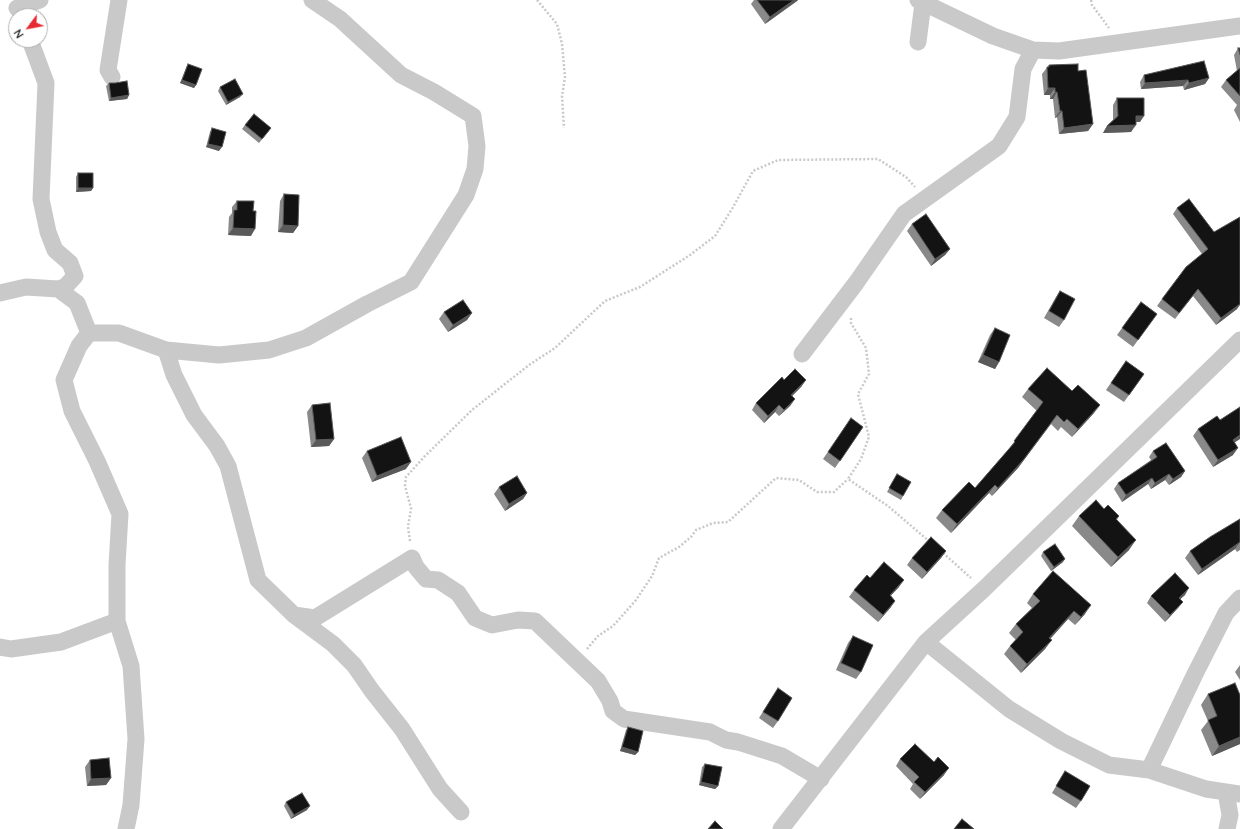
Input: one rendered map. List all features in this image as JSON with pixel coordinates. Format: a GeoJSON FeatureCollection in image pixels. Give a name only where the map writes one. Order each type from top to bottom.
{"type":"FeatureCollection","features":[{"type":"Feature","properties":{"kind":"street"},"geometry":{"type":"LineString","coordinates":[[17,8],[40,0]]}},
{"type":"Feature","properties":{"kind":"street"},"geometry":{"type":"LineString","coordinates":[[112,77],[108,70],[119,0]]}},
{"type":"Feature","properties":{"kind":"street"},"geometry":{"type":"LineString","coordinates":[[89,333],[120,334],[166,350],[219,355],[269,350],[306,338],[367,304],[411,282],[466,195],[476,169],[477,146],[473,116],[434,92],[401,75],[340,20],[312,0]]}},
{"type":"Feature","properties":{"kind":"street"},"geometry":{"type":"LineString","coordinates":[[918,42],[920,2],[993,36],[1033,50],[1059,51],[1240,26]]}},
{"type":"Feature","properties":{"kind":"street"},"geometry":{"type":"LineString","coordinates":[[0,293],[26,287],[58,289],[65,287],[74,276],[70,263],[55,250],[48,232],[41,199],[46,83],[33,48]]}},
{"type":"Feature","properties":{"kind":"street"},"geometry":{"type":"LineString","coordinates":[[802,354],[849,292],[904,214],[999,146],[1017,117],[1023,69],[1033,50]]}},
{"type":"Feature","properties":{"kind":"street"},"geometry":{"type":"LineString","coordinates":[[58,289],[77,303],[89,333]]}},
{"type":"Feature","properties":{"kind":"street"},"geometry":{"type":"LineString","coordinates":[[89,333],[79,346],[64,380],[72,411],[97,461],[120,514],[117,565],[117,621],[131,666],[136,739],[131,805],[126,829]]}},
{"type":"Feature","properties":{"kind":"street"},"geometry":{"type":"LineString","coordinates":[[781,829],[926,642],[984,589],[1240,340]]}},
{"type":"Feature","properties":{"kind":"street"},"geometry":{"type":"LineString","coordinates":[[166,350],[174,375],[194,415],[217,446],[228,466],[258,580],[294,615],[333,644],[354,665],[402,729],[440,789],[461,812]]}},
{"type":"Feature","properties":{"kind":"street"},"geometry":{"type":"LineString","coordinates":[[294,615],[315,618],[412,558],[416,567],[426,579],[438,580],[458,593],[476,618],[492,625],[518,620],[535,621],[598,681],[610,701],[613,711],[624,719],[710,732],[726,740],[738,742],[782,756],[821,779]]}},
{"type":"Feature","properties":{"kind":"street"},"geometry":{"type":"LineString","coordinates":[[1149,770],[1226,613],[1240,598]]}},
{"type":"Feature","properties":{"kind":"street"},"geometry":{"type":"LineString","coordinates":[[0,647],[11,649],[61,642],[117,621]]}},
{"type":"Feature","properties":{"kind":"street"},"geometry":{"type":"LineString","coordinates":[[926,642],[1009,709],[1061,741],[1109,765],[1149,770],[1206,789],[1233,793],[1227,829]]}},
{"type":"Feature","properties":{"kind":"path"},"geometry":{"type":"LineString","coordinates":[[537,0],[557,24],[562,44],[565,77],[562,96],[564,128]]}},
{"type":"Feature","properties":{"kind":"path"},"geometry":{"type":"LineString","coordinates":[[1091,0],[1092,5],[1123,43]]}},
{"type":"Feature","properties":{"kind":"path"},"geometry":{"type":"LineString","coordinates":[[412,558],[408,527],[412,508],[406,486],[406,477],[472,410],[528,365],[555,348],[605,301],[640,287],[690,255],[714,236],[753,171],[778,160],[878,159],[906,177],[925,200]]}},
{"type":"Feature","properties":{"kind":"path"},"geometry":{"type":"LineString","coordinates":[[577,661],[598,636],[613,626],[636,600],[652,576],[659,558],[679,547],[696,530],[713,524],[728,522],[776,478],[799,480],[817,492],[834,492],[848,479],[861,459],[869,437],[858,394],[869,374],[866,348],[851,323],[849,292]]}},
{"type":"Feature","properties":{"kind":"path"},"geometry":{"type":"LineString","coordinates":[[848,479],[888,506],[936,547]]}},
{"type":"Feature","properties":{"kind":"path"},"geometry":{"type":"LineString","coordinates":[[942,552],[984,589]]}},
{"type":"Feature","properties":{"kind":"building"},"geometry":{"type":"Polygon","coordinates":[[[757,0],[794,0],[770,17],[757,0]]]}},
{"type":"Feature","properties":{"kind":"building"},"geometry":{"type":"Polygon","coordinates":[[[1204,61],[1209,78],[1189,83],[1188,80],[1145,83],[1144,75],[1204,61]]]}},
{"type":"Feature","properties":{"kind":"building"},"geometry":{"type":"Polygon","coordinates":[[[188,64],[202,69],[196,85],[182,80],[188,64]]]}},
{"type":"Feature","properties":{"kind":"building"},"geometry":{"type":"Polygon","coordinates":[[[1078,64],[1078,71],[1086,70],[1093,124],[1064,128],[1062,111],[1060,111],[1057,92],[1055,92],[1055,88],[1048,88],[1047,67],[1049,67],[1049,65],[1078,64]]]}},
{"type":"Feature","properties":{"kind":"building"},"geometry":{"type":"Polygon","coordinates":[[[1240,68],[1240,96],[1226,80],[1240,68]]]}},
{"type":"Feature","properties":{"kind":"building"},"geometry":{"type":"Polygon","coordinates":[[[235,79],[243,94],[228,102],[220,87],[235,79]]]}},
{"type":"Feature","properties":{"kind":"building"},"geometry":{"type":"Polygon","coordinates":[[[127,81],[129,95],[111,98],[109,83],[127,81]]]}},
{"type":"Feature","properties":{"kind":"building"},"geometry":{"type":"Polygon","coordinates":[[[1117,98],[1144,98],[1144,116],[1136,116],[1136,125],[1107,126],[1118,116],[1117,98]]]}},
{"type":"Feature","properties":{"kind":"building"},"geometry":{"type":"Polygon","coordinates":[[[254,114],[271,128],[262,139],[245,125],[254,114]]]}},
{"type":"Feature","properties":{"kind":"building"},"geometry":{"type":"Polygon","coordinates":[[[212,128],[226,132],[222,147],[208,144],[212,128]]]}},
{"type":"Feature","properties":{"kind":"building"},"geometry":{"type":"Polygon","coordinates":[[[78,173],[93,173],[93,188],[78,188],[78,173]]]}},
{"type":"Feature","properties":{"kind":"building"},"geometry":{"type":"Polygon","coordinates":[[[284,194],[299,195],[298,226],[283,225],[284,194]]]}},
{"type":"Feature","properties":{"kind":"building"},"geometry":{"type":"Polygon","coordinates":[[[1189,199],[1214,232],[1240,217],[1240,304],[1221,318],[1198,289],[1179,313],[1162,299],[1186,267],[1208,249],[1177,208],[1189,199]]]}},
{"type":"Feature","properties":{"kind":"building"},"geometry":{"type":"Polygon","coordinates":[[[237,201],[254,201],[253,211],[256,211],[255,229],[233,228],[234,210],[237,210],[237,201]]]}},
{"type":"Feature","properties":{"kind":"building"},"geometry":{"type":"Polygon","coordinates":[[[926,214],[950,249],[935,259],[912,224],[926,214]]]}},
{"type":"Feature","properties":{"kind":"building"},"geometry":{"type":"Polygon","coordinates":[[[1060,291],[1075,299],[1064,320],[1049,311],[1060,291]]]}},
{"type":"Feature","properties":{"kind":"building"},"geometry":{"type":"Polygon","coordinates":[[[463,300],[472,313],[453,325],[444,312],[463,300]]]}},
{"type":"Feature","properties":{"kind":"building"},"geometry":{"type":"Polygon","coordinates":[[[1141,302],[1157,314],[1138,340],[1122,328],[1141,302]]]}},
{"type":"Feature","properties":{"kind":"building"},"geometry":{"type":"Polygon","coordinates":[[[995,328],[1010,335],[999,362],[983,355],[995,328]]]}},
{"type":"Feature","properties":{"kind":"building"},"geometry":{"type":"Polygon","coordinates":[[[1126,361],[1144,374],[1129,395],[1111,383],[1126,361]]]}},
{"type":"Feature","properties":{"kind":"building"},"geometry":{"type":"Polygon","coordinates":[[[1047,368],[1072,391],[1078,385],[1100,405],[1078,429],[1067,419],[1064,422],[1057,415],[1024,459],[998,488],[995,485],[957,524],[942,510],[969,482],[975,488],[1015,442],[1014,441],[1043,402],[1028,389],[1047,368]]]}},
{"type":"Feature","properties":{"kind":"building"},"geometry":{"type":"Polygon","coordinates":[[[795,369],[806,380],[791,395],[795,399],[784,410],[779,405],[768,416],[756,403],[782,377],[784,380],[795,369]]]}},
{"type":"Feature","properties":{"kind":"building"},"geometry":{"type":"Polygon","coordinates":[[[330,403],[334,439],[316,440],[312,405],[330,403]]]}},
{"type":"Feature","properties":{"kind":"building"},"geometry":{"type":"Polygon","coordinates":[[[1240,407],[1240,435],[1233,440],[1238,448],[1218,460],[1198,429],[1217,416],[1220,420],[1240,407]]]}},
{"type":"Feature","properties":{"kind":"building"},"geometry":{"type":"Polygon","coordinates":[[[851,418],[863,427],[840,461],[828,452],[851,418]]]}},
{"type":"Feature","properties":{"kind":"building"},"geometry":{"type":"Polygon","coordinates":[[[401,437],[411,462],[377,476],[367,451],[401,437]]]}},
{"type":"Feature","properties":{"kind":"building"},"geometry":{"type":"Polygon","coordinates":[[[1166,443],[1185,471],[1173,479],[1169,474],[1155,483],[1152,478],[1126,495],[1118,483],[1157,457],[1153,451],[1166,443]]]}},
{"type":"Feature","properties":{"kind":"building"},"geometry":{"type":"Polygon","coordinates":[[[897,474],[911,482],[903,496],[889,488],[897,474]]]}},
{"type":"Feature","properties":{"kind":"building"},"geometry":{"type":"Polygon","coordinates":[[[517,476],[527,493],[509,504],[499,487],[517,476]]]}},
{"type":"Feature","properties":{"kind":"building"},"geometry":{"type":"Polygon","coordinates":[[[1096,500],[1104,509],[1108,505],[1119,516],[1116,519],[1136,540],[1118,557],[1079,516],[1096,500]]]}},
{"type":"Feature","properties":{"kind":"building"},"geometry":{"type":"Polygon","coordinates":[[[1240,519],[1240,542],[1202,569],[1190,551],[1240,519]]]}},
{"type":"Feature","properties":{"kind":"building"},"geometry":{"type":"Polygon","coordinates":[[[931,537],[946,551],[927,572],[912,558],[931,537]]]}},
{"type":"Feature","properties":{"kind":"building"},"geometry":{"type":"Polygon","coordinates":[[[1055,544],[1065,559],[1054,567],[1043,552],[1055,544]]]}},
{"type":"Feature","properties":{"kind":"building"},"geometry":{"type":"Polygon","coordinates":[[[884,562],[904,580],[890,595],[895,601],[883,615],[854,590],[867,575],[870,578],[884,562]]]}},
{"type":"Feature","properties":{"kind":"building"},"geometry":{"type":"Polygon","coordinates":[[[1053,571],[1091,605],[1081,617],[1074,611],[1049,638],[1052,640],[1027,664],[1010,646],[1023,632],[1016,624],[1040,601],[1033,594],[1053,571]]]}},
{"type":"Feature","properties":{"kind":"building"},"geometry":{"type":"Polygon","coordinates":[[[1175,573],[1189,588],[1179,598],[1183,602],[1170,615],[1151,596],[1175,573]]]}},
{"type":"Feature","properties":{"kind":"building"},"geometry":{"type":"Polygon","coordinates":[[[853,636],[873,645],[861,672],[841,663],[853,636]]]}},
{"type":"Feature","properties":{"kind":"building"},"geometry":{"type":"Polygon","coordinates":[[[1235,683],[1240,695],[1240,737],[1219,746],[1208,720],[1217,716],[1208,694],[1235,683]]]}},
{"type":"Feature","properties":{"kind":"building"},"geometry":{"type":"Polygon","coordinates":[[[778,688],[792,698],[778,721],[763,712],[778,688]]]}},
{"type":"Feature","properties":{"kind":"building"},"geometry":{"type":"Polygon","coordinates":[[[628,727],[643,731],[638,752],[622,747],[628,727]]]}},
{"type":"Feature","properties":{"kind":"building"},"geometry":{"type":"Polygon","coordinates":[[[915,744],[934,762],[938,757],[949,768],[925,792],[914,782],[919,777],[900,759],[915,744]]]}},
{"type":"Feature","properties":{"kind":"building"},"geometry":{"type":"Polygon","coordinates":[[[109,758],[111,778],[91,779],[90,760],[109,758]]]}},
{"type":"Feature","properties":{"kind":"building"},"geometry":{"type":"Polygon","coordinates":[[[705,764],[722,767],[718,786],[701,782],[705,764]]]}},
{"type":"Feature","properties":{"kind":"building"},"geometry":{"type":"Polygon","coordinates":[[[1065,771],[1090,786],[1081,801],[1056,786],[1065,771]]]}},
{"type":"Feature","properties":{"kind":"building"},"geometry":{"type":"Polygon","coordinates":[[[302,793],[310,806],[294,815],[286,802],[302,793]]]}},
{"type":"Feature","properties":{"kind":"building"},"geometry":{"type":"Polygon","coordinates":[[[962,819],[974,829],[954,829],[962,819]]]}},
{"type":"Feature","properties":{"kind":"building"},"geometry":{"type":"Polygon","coordinates":[[[715,821],[723,829],[708,829],[715,821]]]}}]}
